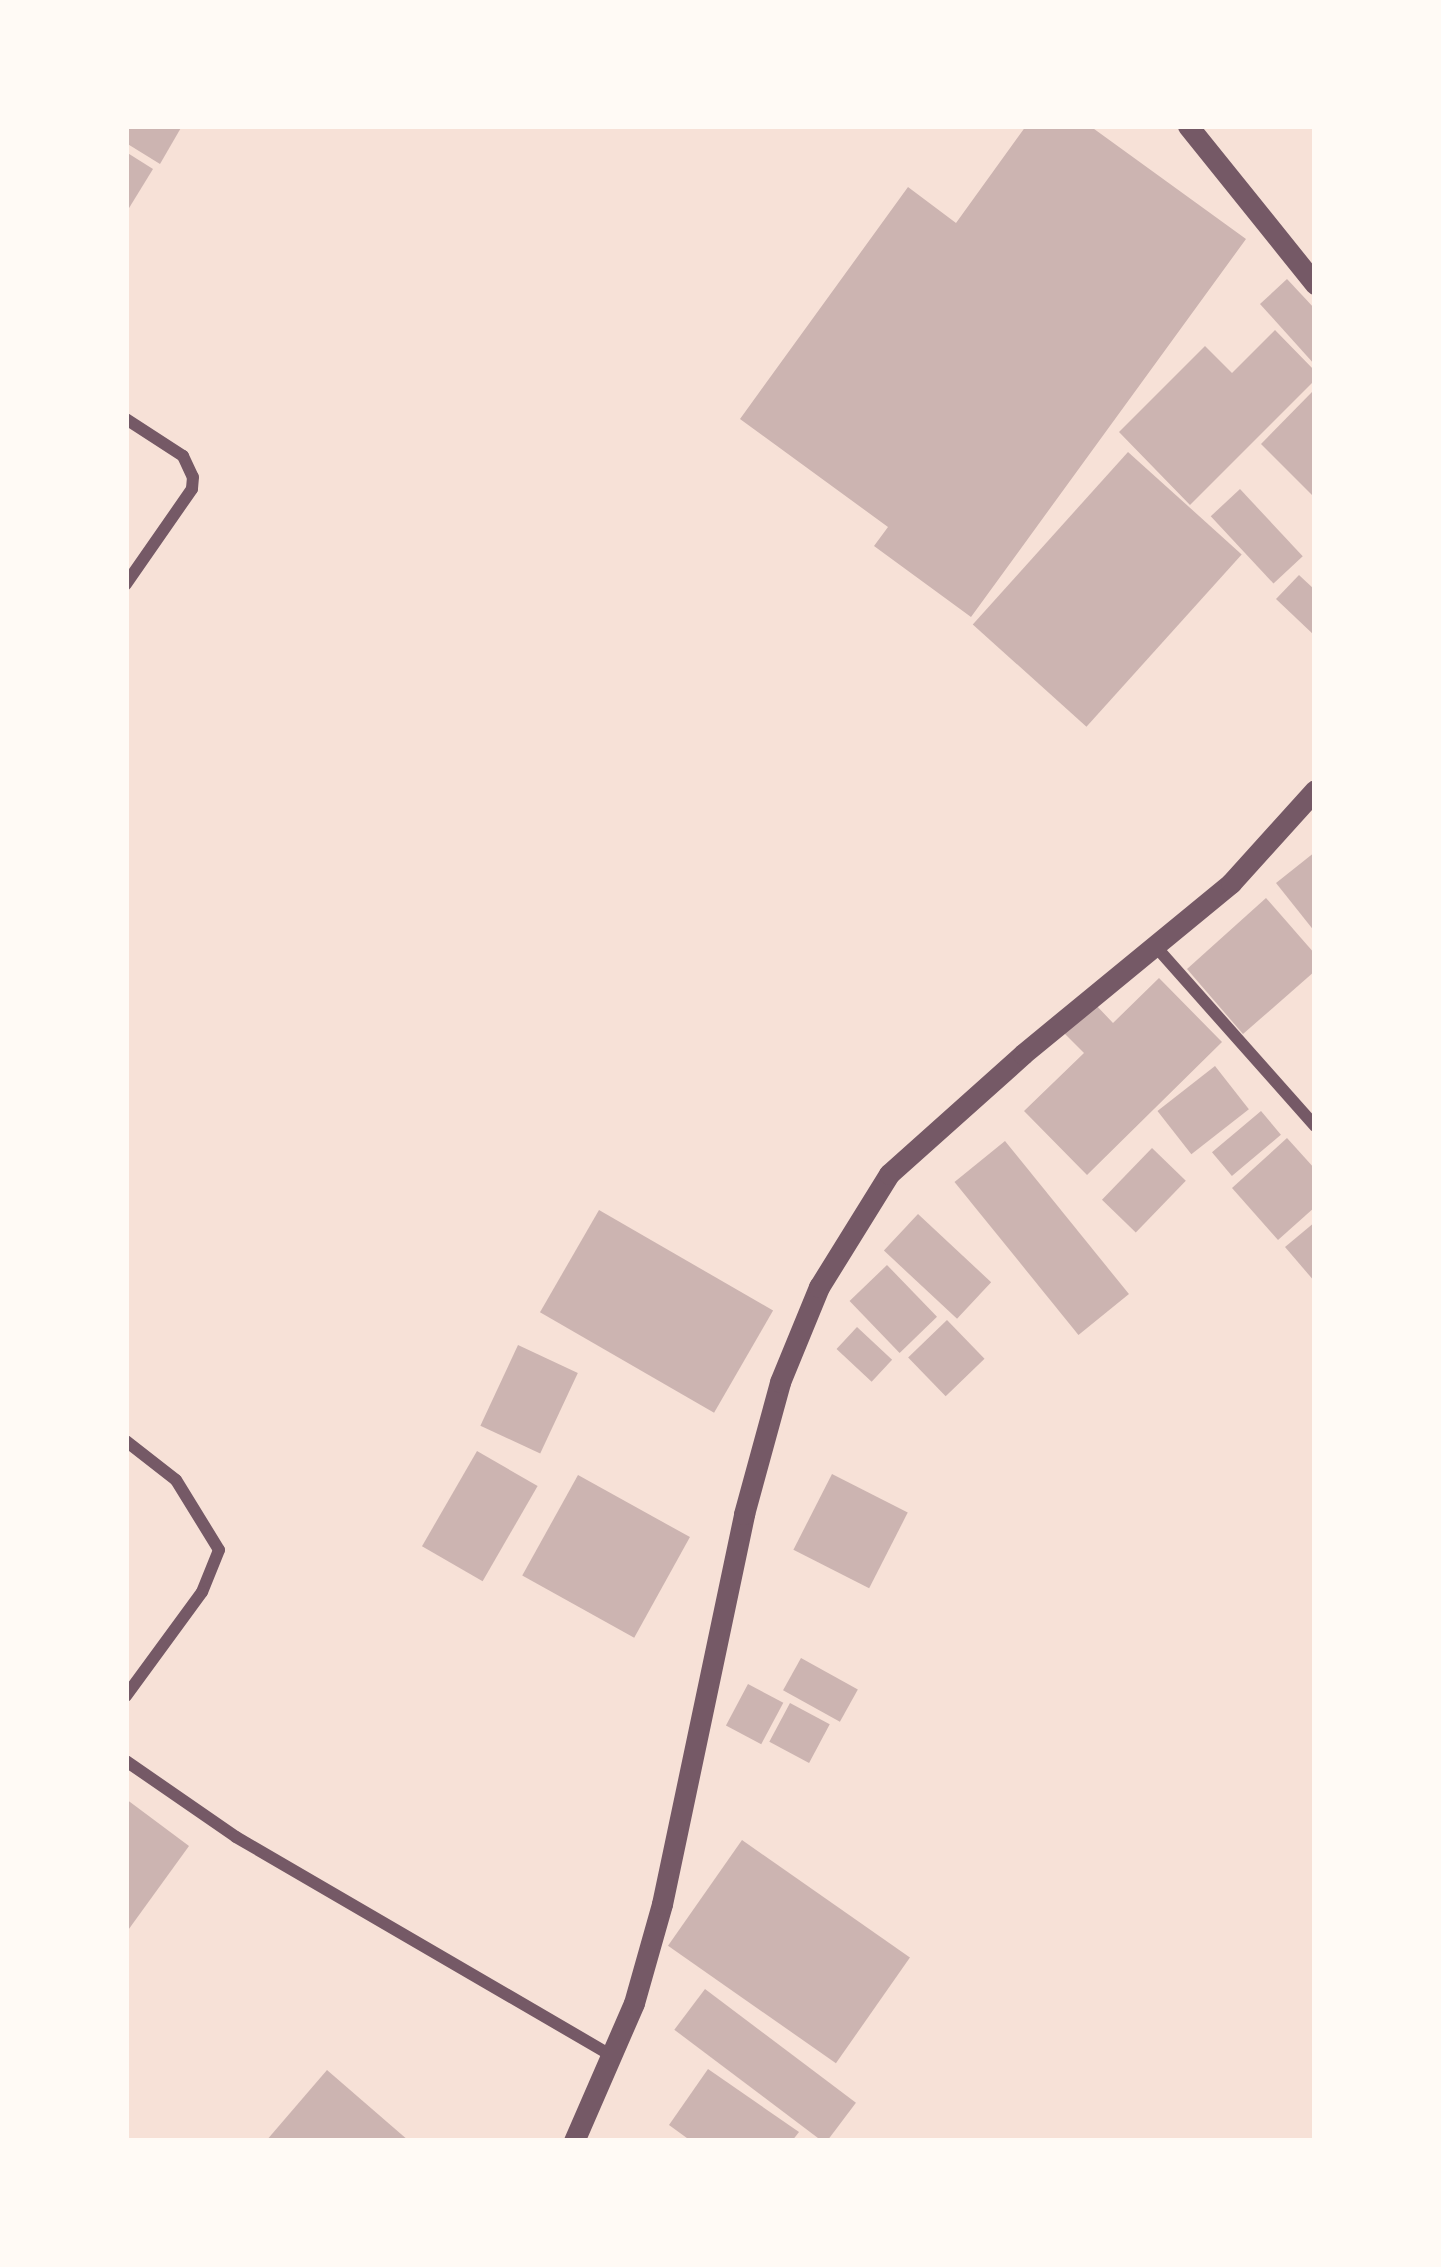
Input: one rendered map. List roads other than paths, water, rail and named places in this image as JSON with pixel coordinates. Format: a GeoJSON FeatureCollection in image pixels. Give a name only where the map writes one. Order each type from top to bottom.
{"type":"FeatureCollection","features":[{"type":"Feature","properties":{"kind":"street"},"geometry":{"type":"LineString","coordinates":[[1188,126],[1315,284]]}},
{"type":"Feature","properties":{"kind":"street"},"geometry":{"type":"LineString","coordinates":[[126,419],[183,456],[193,476],[192,489],[126,584]]}},
{"type":"Feature","properties":{"kind":"street"},"geometry":{"type":"LineString","coordinates":[[574,2141],[615,2057],[662,1904],[744,1514],[780,1382],[819,1287],[890,1174],[1024,1054],[1231,883],[1315,790]]}},
{"type":"Feature","properties":{"kind":"street"},"geometry":{"type":"LineString","coordinates":[[1157,948],[1315,1126]]}},
{"type":"Feature","properties":{"kind":"street"},"geometry":{"type":"LineString","coordinates":[[126,1441],[176,1480],[219,1550],[202,1592],[126,1696]]}},
{"type":"Feature","properties":{"kind":"street"},"geometry":{"type":"LineString","coordinates":[[126,1761],[236,1837],[615,2057]]}}]}
